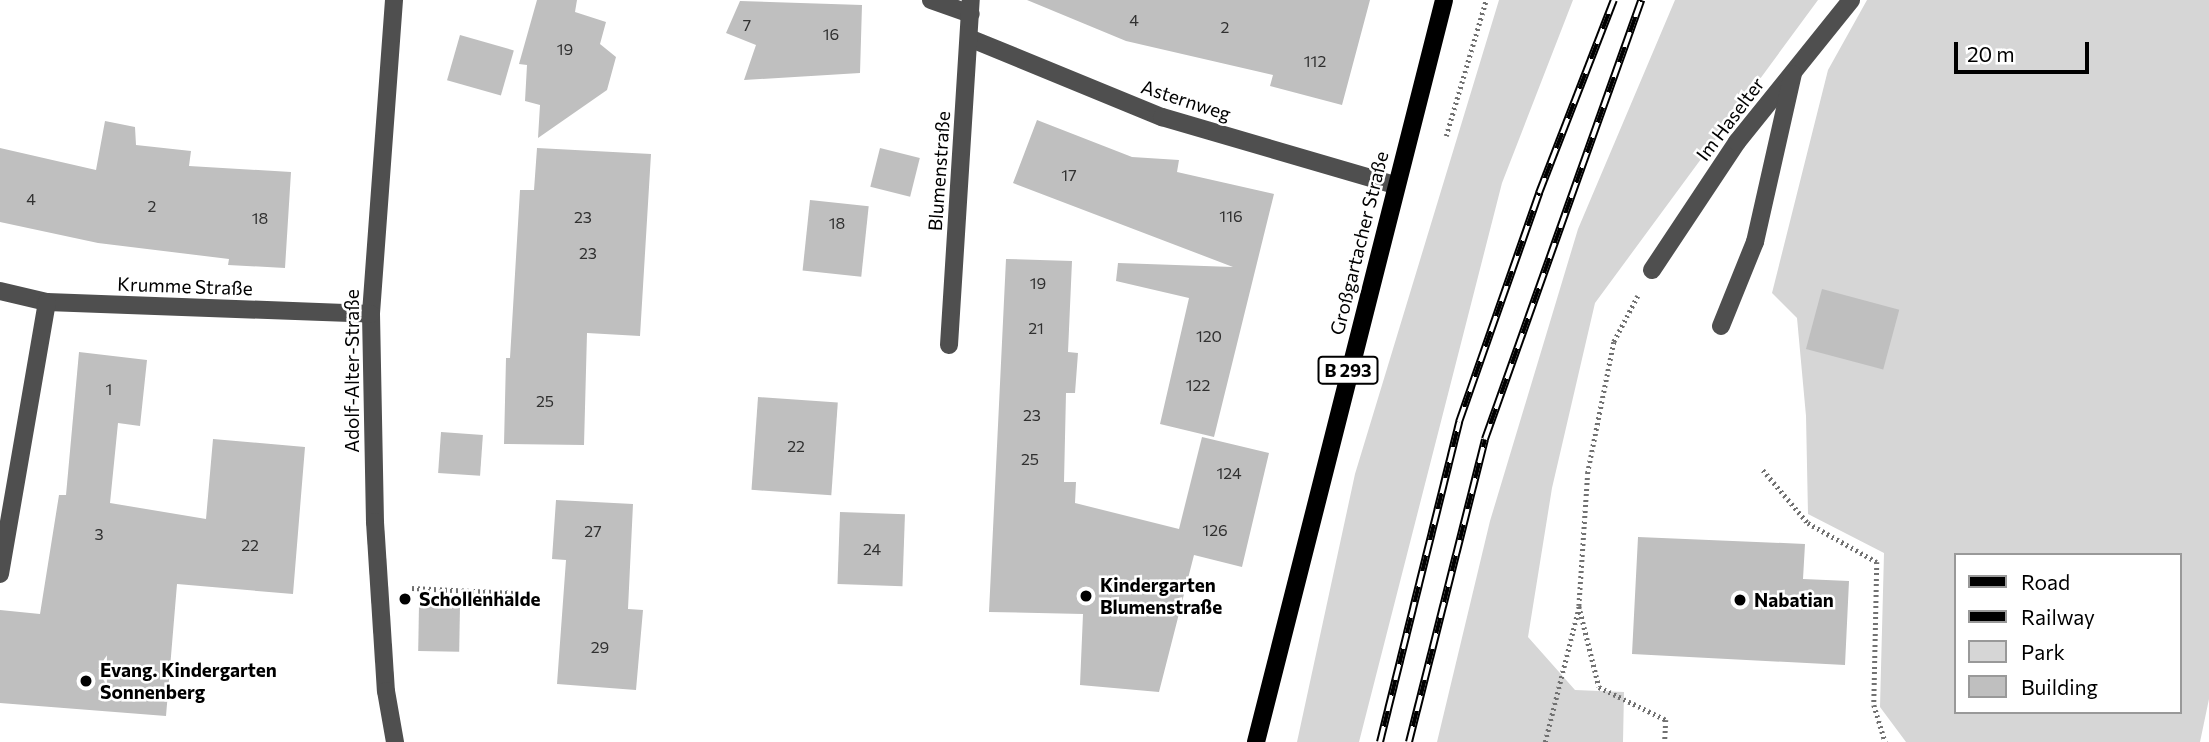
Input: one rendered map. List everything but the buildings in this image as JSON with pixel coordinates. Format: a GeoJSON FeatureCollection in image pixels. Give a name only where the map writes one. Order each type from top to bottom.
{"type":"FeatureCollection","features":[{"type":"Feature","properties":{"kind":"main road","name":"Großgartacher Straße"},"geometry":{"type":"LineString","coordinates":[[1256,742],[1394,185],[1444,0]]}},
{"type":"Feature","properties":{"kind":"street","name":"Adolf-Alter-Straße"},"geometry":{"type":"LineString","coordinates":[[394,0],[370,314],[386,691],[395,742]]}},
{"type":"Feature","properties":{"kind":"street"},"geometry":{"type":"LineString","coordinates":[[931,0],[971,7]]}},
{"type":"Feature","properties":{"kind":"street","name":"Im Haselter"},"geometry":{"type":"LineString","coordinates":[[1652,270],[1737,142],[1851,0]]}},
{"type":"Feature","properties":{"kind":"street","name":"Blumenstraße"},"geometry":{"type":"LineString","coordinates":[[949,345],[971,7]]}},
{"type":"Feature","properties":{"kind":"street","name":"Asternweg"},"geometry":{"type":"LineString","coordinates":[[969,38],[1162,117],[1394,185]]}},
{"type":"Feature","properties":{"kind":"street"},"geometry":{"type":"LineString","coordinates":[[1721,326],[1755,242],[1794,71]]}},
{"type":"Feature","properties":{"kind":"street","name":"Krumme Straße"},"geometry":{"type":"LineString","coordinates":[[0,291],[47,302],[370,314]]}},
{"type":"Feature","properties":{"kind":"street"},"geometry":{"type":"LineString","coordinates":[[0,574],[47,302]]}},
{"type":"Feature","properties":{"kind":"path"},"geometry":{"type":"LineString","coordinates":[[1545,742],[1579,606],[1588,471],[1614,342],[1652,270]]}},
{"type":"Feature","properties":{"kind":"path"},"geometry":{"type":"LineString","coordinates":[[1763,470],[1808,523],[1877,562],[1874,705],[1885,742]]}},
{"type":"Feature","properties":{"kind":"path"},"geometry":{"type":"LineString","coordinates":[[380,586],[515,593]]}},
{"type":"Feature","properties":{"kind":"path"},"geometry":{"type":"LineString","coordinates":[[1579,606],[1599,687],[1666,720],[1665,742]]}},
{"type":"Feature","properties":{"kind":"green space"},"geometry":{"type":"Polygon","coordinates":[[[1499,0],[1573,0],[1502,183],[1359,742],[1297,742],[1355,474],[1499,0]]]}},
{"type":"Feature","properties":{"kind":"green space"},"geometry":{"type":"Polygon","coordinates":[[[1675,0],[1818,0],[1595,303],[1552,488],[1528,637],[1575,690],[1624,692],[1623,742],[1437,742],[1490,521],[1578,229],[1675,0]]]}},
{"type":"Feature","properties":{"kind":"green space"},"geometry":{"type":"Polygon","coordinates":[[[1867,0],[2209,0],[2209,699],[2200,742],[1906,742],[1880,707],[1884,553],[1808,514],[1806,416],[1797,318],[1772,293],[1828,70],[1867,0]]]}},
{"type":"Feature","properties":{"kind":"railway"},"geometry":{"type":"LineString","coordinates":[[1380,742],[1459,422],[1539,193],[1614,0]]}},
{"type":"Feature","properties":{"kind":"railway"},"geometry":{"type":"LineString","coordinates":[[1409,742],[1485,439],[1641,0]]}},
{"type":"Feature","properties":{"kind":"place","name":"Kindergarten Blumenstraße"},"geometry":{"type":"Point","coordinates":[1086,596]}},
{"type":"Feature","properties":{"kind":"place","name":"Schollenhalde"},"geometry":{"type":"Point","coordinates":[405,599]}},
{"type":"Feature","properties":{"kind":"place","name":"Nabatian"},"geometry":{"type":"Point","coordinates":[1740,600]}},
{"type":"Feature","properties":{"kind":"place","name":"Evang. Kindergarten Sonnenberg"},"geometry":{"type":"Point","coordinates":[86,681]}}]}
